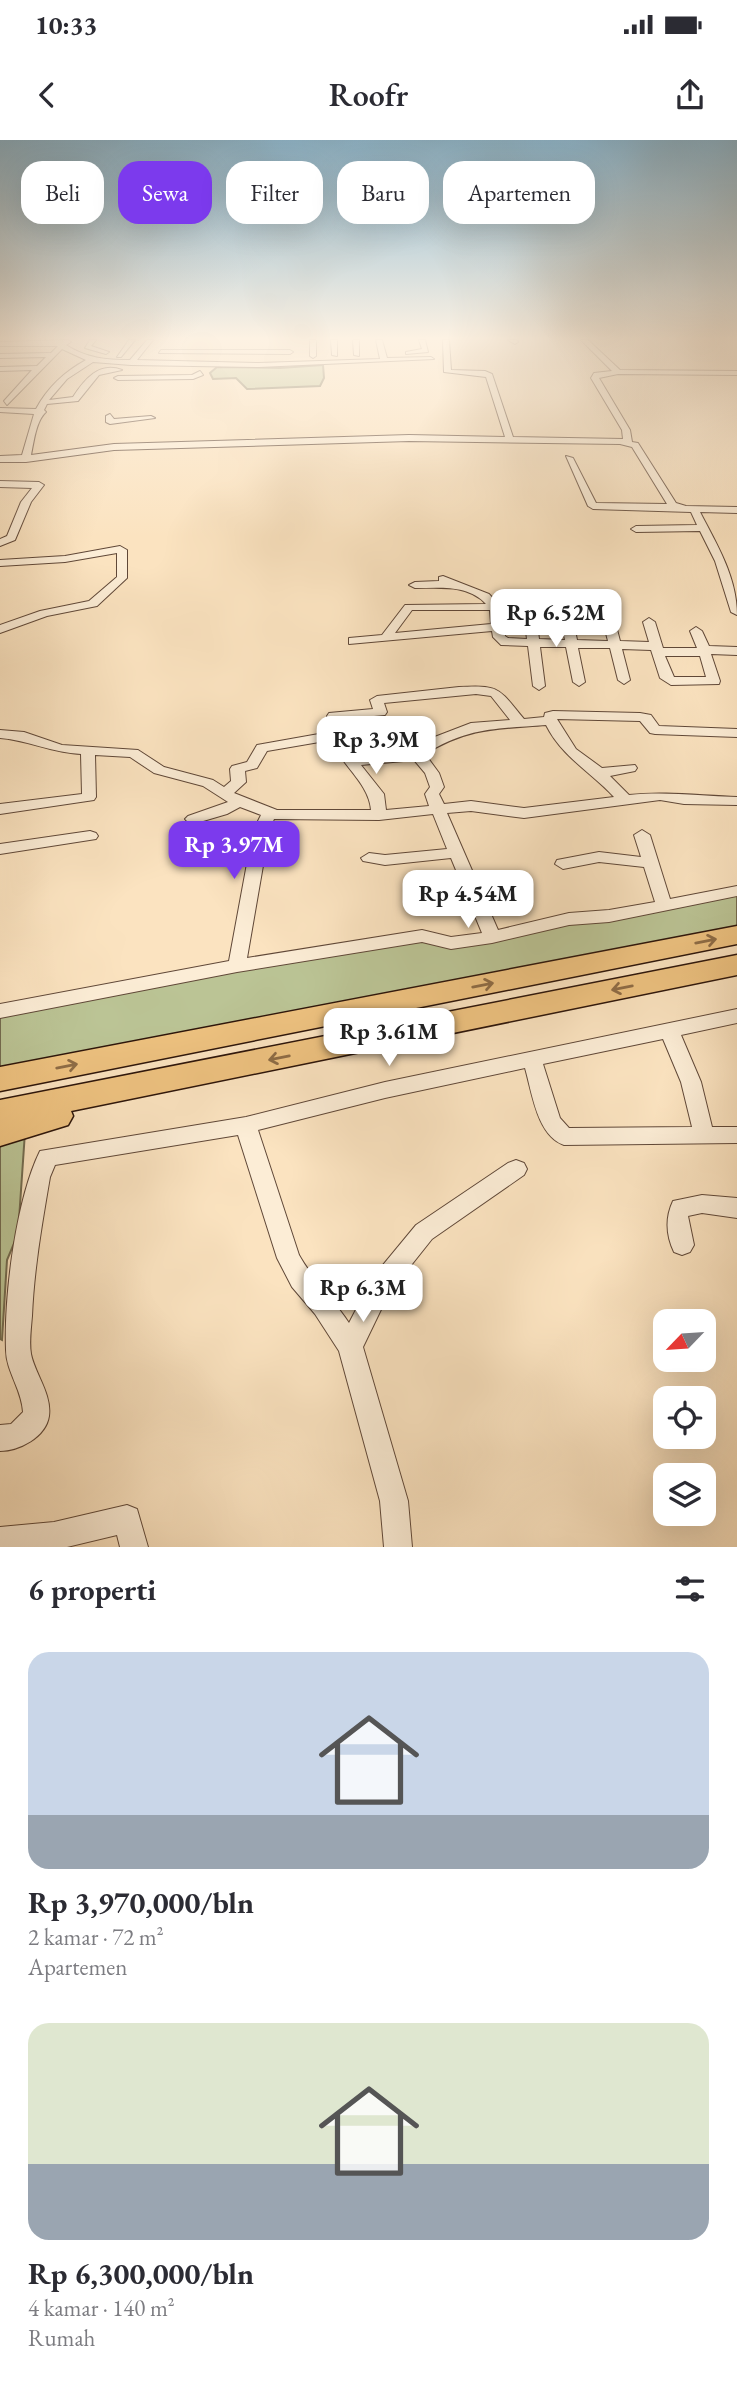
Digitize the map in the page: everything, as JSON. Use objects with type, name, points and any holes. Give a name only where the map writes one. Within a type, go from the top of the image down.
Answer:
[{"type":"highway","points":[[0,1079],[737,935]]},
{"type":"highway","points":[[0,1113],[737,965]]},
{"type":"highway","points":[[0,1133],[205,1073]]},
{"type":"street","points":[[29,458],[39,412],[44,406]]},
{"type":"street","points":[[39,412],[45,406]]},
{"type":"street","points":[[499,406],[509,436]]},
{"type":"street","points":[[612,406],[626,430],[628,441]]},
{"type":"street","points":[[0,410],[39,412]]},
{"type":"street","points":[[110,415],[110,422],[149,423],[139,446]]},
{"type":"street","points":[[0,459],[29,458],[108,447],[417,438],[628,441],[635,445],[670,502],[677,508]]},
{"type":"street","points":[[569,458],[593,506],[737,510]]},
{"type":"street","points":[[0,484],[38,485],[26,502],[11,538],[0,543]]},
{"type":"street","points":[[694,509],[720,561],[737,612]]},
{"type":"street","points":[[636,529],[703,528]]},
{"type":"street","points":[[0,563],[65,559],[120,549],[124,572],[116,585],[93,604],[44,613],[0,629]]},
{"type":"street","points":[[418,606],[414,579],[456,584]]},
{"type":"street","points":[[443,579],[485,596],[495,607],[500,639],[512,643],[657,646],[701,644],[737,651]]},
{"type":"street","points":[[386,637],[407,608],[495,607]]},
{"type":"street","points":[[529,608],[539,686]]},
{"type":"street","points":[[565,610],[579,682]]},
{"type":"street","points":[[607,614],[624,680]]},
{"type":"street","points":[[649,622],[667,679],[674,682],[714,681],[701,644]]},
{"type":"street","points":[[354,641],[497,625]]},
{"type":"street","points":[[512,643],[522,657]]},
{"type":"street","points":[[379,815],[377,794],[364,780],[336,735],[334,716],[380,712],[377,700],[463,690],[494,691],[518,723]]},
{"type":"street","points":[[625,800],[600,773],[577,761],[559,736],[550,716],[640,717],[649,722],[655,730],[737,733]]},
{"type":"street","points":[[353,761],[416,754],[437,741],[476,726],[551,721]]},
{"type":"street","points":[[0,734],[24,736],[47,746],[133,753],[159,770],[208,783],[239,802],[269,814],[298,817],[379,815],[473,806],[524,813],[660,796],[684,800],[737,801]]},
{"type":"street","points":[[225,793],[239,782],[237,769],[252,765],[262,748],[287,745],[304,738],[336,735]]},
{"type":"street","points":[[0,809],[89,797],[88,751]]},
{"type":"street","points":[[416,754],[428,765],[436,781],[437,787],[432,794],[492,937]]},
{"type":"street","points":[[600,773],[630,768]]},
{"type":"street","points":[[193,819],[222,811],[239,802]]},
{"type":"street","points":[[237,965],[261,831],[269,814]]},
{"type":"street","points":[[642,835],[664,905]]},
{"type":"street","points":[[0,849],[90,836]]},
{"type":"street","points":[[369,858],[385,860],[457,853]]},
{"type":"street","points":[[563,864],[599,856],[650,863]]},
{"type":"street","points":[[0,1011],[237,965],[422,936],[432,936],[451,943],[492,937],[569,919],[609,916],[737,891]]},
{"type":"street","points":[[0,1438],[13,1439],[23,1433],[36,1416],[35,1400],[18,1353],[19,1326],[22,1271],[39,1177],[48,1157],[246,1125],[385,1090],[737,1016]]},
{"type":"street","points":[[669,1030],[691,1082],[704,1135]]},
{"type":"street","points":[[531,1059],[551,1121],[564,1137],[737,1135]]},
{"type":"street","points":[[246,1125],[289,1258],[300,1279],[324,1306],[350,1346],[394,1501],[398,1547]]},
{"type":"street","points":[[350,1346],[382,1285],[424,1232],[516,1169]]},
{"type":"street","points":[[682,1245],[677,1216],[681,1208],[702,1204],[737,1208]]},
{"type":"street","points":[[0,1541],[54,1536],[127,1520],[134,1547]]},
{"type":"green space","points":[[737,887],[737,935],[0,1079],[0,1011],[422,936],[451,943]]},
{"type":"green space","points":[[25,1132],[18,1234],[7,1260],[2,1340],[0,1138]]}]
